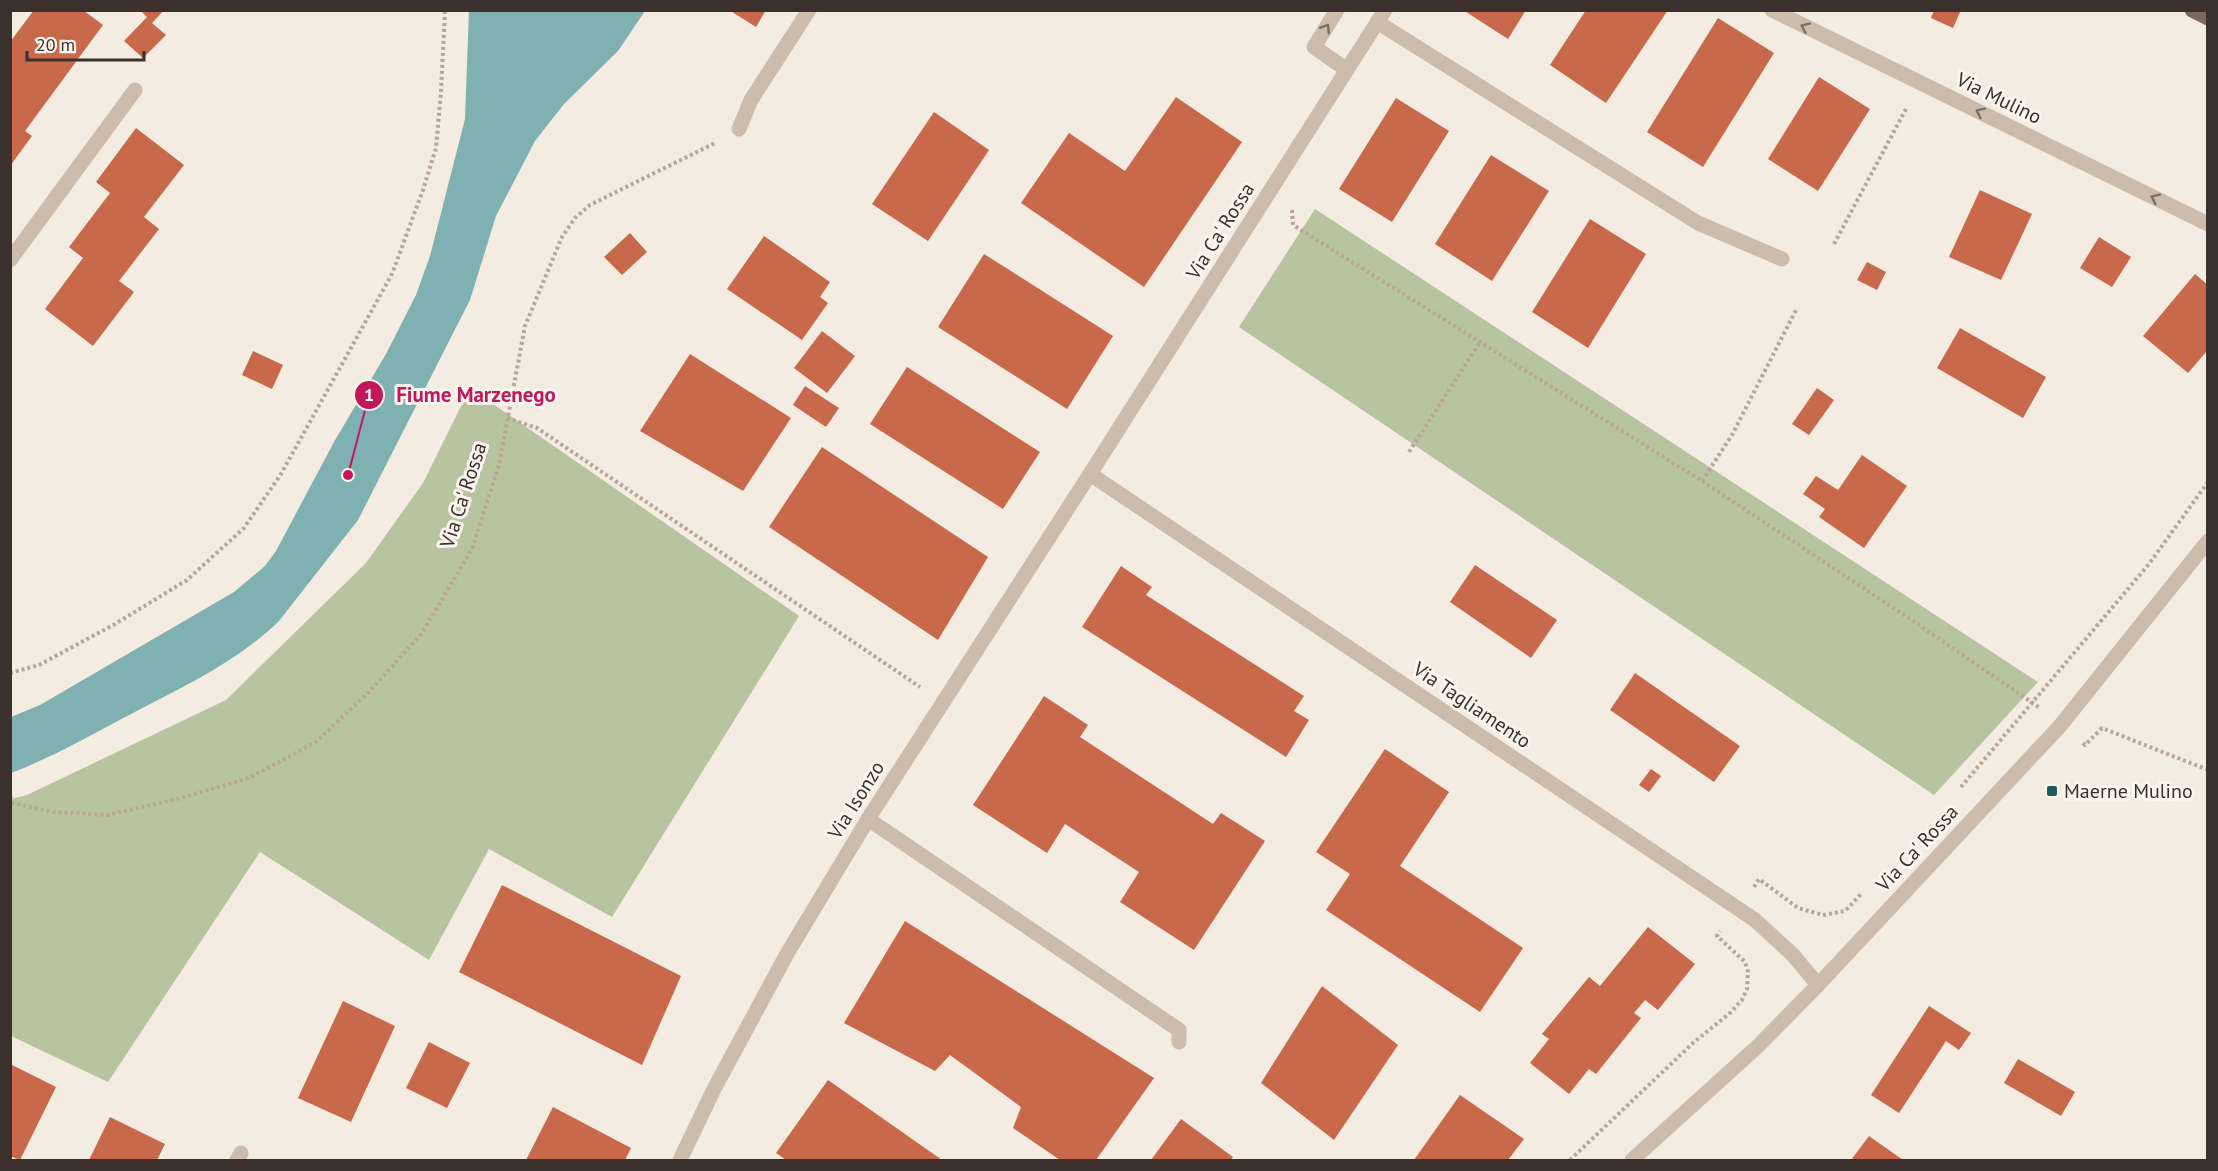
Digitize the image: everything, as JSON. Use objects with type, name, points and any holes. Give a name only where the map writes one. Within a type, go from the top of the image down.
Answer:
[{"type":"main road","points":[[2192,10],[2208,18]]},
{"type":"street","points":[[739,129],[751,100],[809,10]]},
{"type":"street","points":[[1337,10],[1314,47],[1347,70]]},
{"type":"street","name":"Via Mulino","points":[[1772,10],[2208,224]]},
{"type":"street","points":[[1381,16],[1698,223],[1782,259]]},
{"type":"street","name":"Via Ca' Rossa","points":[[1090,474],[1381,16]]},
{"type":"street","points":[[10,260],[135,90]]},
{"type":"street","name":"Via Isonzo","points":[[680,1161],[714,1089],[788,952],[868,819],[1090,474]]},
{"type":"street","name":"Via Tagliamento","points":[[1090,474],[1755,920],[1793,955],[1818,986]]},
{"type":"street","name":"Via Ca' Rossa","points":[[1632,1161],[1757,1047],[1818,986],[2060,726],[2208,541]]},
{"type":"street","points":[[868,819],[1179,1030],[1179,1042]]},
{"type":"path","points":[[10,673],[39,665],[115,624],[186,580],[243,528],[281,474],[392,274],[423,190],[436,148],[445,10]]},
{"type":"path","points":[[1834,244],[1920,83]]},
{"type":"path","name":"Via Ca' Rossa","points":[[10,796],[13,803],[52,812],[108,815],[181,798],[249,778],[316,742],[370,691],[422,633],[472,549],[499,465],[525,326],[562,237],[575,218],[590,205],[701,151],[739,129]]},
{"type":"path","points":[[1273,186],[1291,198],[1293,225],[1702,481],[2032,702]]},
{"type":"path","points":[[1702,481],[1732,435],[1797,308]]},
{"type":"path","points":[[1409,452],[1480,342]]},
{"type":"path","points":[[507,418],[537,428],[925,690]]},
{"type":"path","points":[[1960,788],[2149,564],[2207,483]]},
{"type":"path","points":[[2085,745],[2102,728],[2208,770]]},
{"type":"path","points":[[1759,879],[1798,908],[1822,915],[1845,911],[1868,886]]},
{"type":"path","points":[[1570,1161],[1693,1043],[1730,1013],[1742,1000],[1747,989],[1748,972],[1745,962],[1717,936]]},
{"type":"green space","points":[[1315,209],[2038,682],[1934,795],[1239,327]]},
{"type":"green space","points":[[470,388],[799,616],[612,917],[489,849],[429,960],[260,852],[108,1082],[11,1036],[11,799],[27,795],[226,700],[366,563],[423,483]]},
{"type":"water","points":[[469,11],[645,11],[618,51],[564,104],[535,141],[496,216],[470,300],[358,520],[279,621],[263,636],[209,673],[72,745],[11,773],[11,717],[40,705],[234,592],[265,566],[276,551],[334,442],[386,354],[416,295],[430,256],[465,119]]},
{"type":"building","points":[[34,10],[83,10],[103,25],[25,131],[32,136],[10,166],[10,42]]},
{"type":"building","points":[[140,10],[164,10],[152,23],[166,35],[143,58],[124,41],[147,17]]},
{"type":"building","points":[[729,10],[766,10],[756,27]]},
{"type":"building","points":[[1463,10],[1526,10],[1508,39]]},
{"type":"building","points":[[1586,10],[1668,10],[1606,103],[1550,65]]},
{"type":"building","points":[[1934,10],[1961,10],[1953,28],[1931,18]]},
{"type":"building","points":[[1718,18],[1774,53],[1703,167],[1647,132]]},
{"type":"building","points":[[1819,77],[1870,109],[1818,191],[1768,159]]},
{"type":"building","points":[[1176,97],[1242,142],[1144,287],[1021,203],[1069,133],[1125,171]]},
{"type":"building","points":[[1396,98],[1449,131],[1392,222],[1339,189]]},
{"type":"building","points":[[934,112],[989,150],[928,241],[872,204]]},
{"type":"building","points":[[136,128],[184,165],[144,217],[159,229],[119,281],[134,292],[93,346],[45,309],[83,258],[69,247],[110,193],[96,182]]},
{"type":"building","points":[[1491,155],[1549,191],[1492,281],[1435,244]]},
{"type":"building","points":[[1980,190],[2032,214],[2001,280],[1949,257]]},
{"type":"building","points":[[1590,219],[1646,254],[1588,348],[1532,312]]},
{"type":"building","points":[[630,233],[647,252],[622,275],[604,257]]},
{"type":"building","points":[[764,236],[830,282],[820,297],[828,303],[802,340],[727,289]]},
{"type":"building","points":[[2099,237],[2131,257],[2112,287],[2080,268]]},
{"type":"building","points":[[984,254],[1113,336],[1067,409],[938,327]]},
{"type":"building","points":[[1867,262],[1886,272],[1877,290],[1857,280]]},
{"type":"building","points":[[2195,274],[2208,285],[2208,353],[2206,352],[2188,373],[2143,336]]},
{"type":"building","points":[[1960,328],[2046,377],[2023,418],[1937,368]]},
{"type":"building","points":[[822,331],[855,356],[827,393],[794,368]]},
{"type":"building","points":[[253,351],[283,365],[272,389],[242,375]]},
{"type":"building","points":[[690,354],[791,418],[743,491],[640,431]]},
{"type":"building","points":[[907,367],[1040,452],[1003,509],[870,424]]},
{"type":"building","points":[[805,386],[839,408],[826,427],[793,405]]},
{"type":"building","points":[[1817,388],[1834,400],[1809,435],[1792,424]]},
{"type":"building","points":[[822,447],[988,557],[938,640],[769,527]]},
{"type":"building","points":[[1862,455],[1907,486],[1864,548],[1819,517],[1825,509],[1803,494],[1816,476],[1838,490]]},
{"type":"building","points":[[1475,565],[1557,620],[1531,658],[1450,602]]},
{"type":"building","points":[[1121,566],[1152,587],[1146,595],[1304,696],[1294,711],[1309,720],[1286,757],[1082,627]]},
{"type":"building","points":[[1635,673],[1740,746],[1714,782],[1610,710]]},
{"type":"building","points":[[1044,696],[1088,725],[1080,737],[1213,824],[1221,813],[1265,841],[1194,950],[1120,902],[1139,872],[1065,824],[1047,853],[973,805]]},
{"type":"building","points":[[1385,749],[1449,792],[1400,866],[1523,948],[1480,1012],[1326,910],[1350,874],[1316,852]]},
{"type":"building","points":[[1651,769],[1661,776],[1649,792],[1639,785]]},
{"type":"building","points":[[502,885],[681,976],[642,1065],[459,972]]},
{"type":"building","points":[[905,921],[1154,1078],[1096,1160],[1060,1160],[1013,1128],[1021,1107],[950,1055],[935,1071],[844,1023]]},
{"type":"building","points":[[1648,927],[1695,964],[1658,1010],[1645,1000],[1634,1013],[1641,1018],[1596,1074],[1589,1069],[1569,1094],[1530,1063],[1549,1039],[1542,1034],[1589,977],[1600,986]]},
{"type":"building","points":[[1322,986],[1398,1045],[1334,1140],[1261,1083]]},
{"type":"building","points":[[343,1001],[395,1026],[351,1122],[298,1098]]},
{"type":"building","points":[[1929,1006],[1971,1033],[1959,1050],[1946,1041],[1899,1113],[1871,1095]]},
{"type":"building","points":[[429,1042],[470,1063],[447,1108],[406,1088]]},
{"type":"building","points":[[2018,1059],[2075,1092],[2061,1116],[2004,1083]]},
{"type":"building","points":[[10,1064],[56,1087],[20,1160],[10,1156]]},
{"type":"building","points":[[828,1080],[942,1160],[786,1160],[776,1153]]},
{"type":"building","points":[[1460,1095],[1524,1139],[1508,1160],[1414,1160]]},
{"type":"building","points":[[553,1107],[631,1148],[625,1160],[526,1160]]},
{"type":"building","points":[[110,1117],[165,1144],[157,1160],[89,1160]]},
{"type":"building","points":[[1181,1119],[1233,1157],[1231,1160],[1151,1160]]},
{"type":"building","points":[[1869,1136],[1903,1160],[1851,1160]]},
{"type":"place","name":"Fiume Marzenego","points":[[348,475]]},
{"type":"place","name":"Maerne Mulino","points":[[2052,791]]}]
